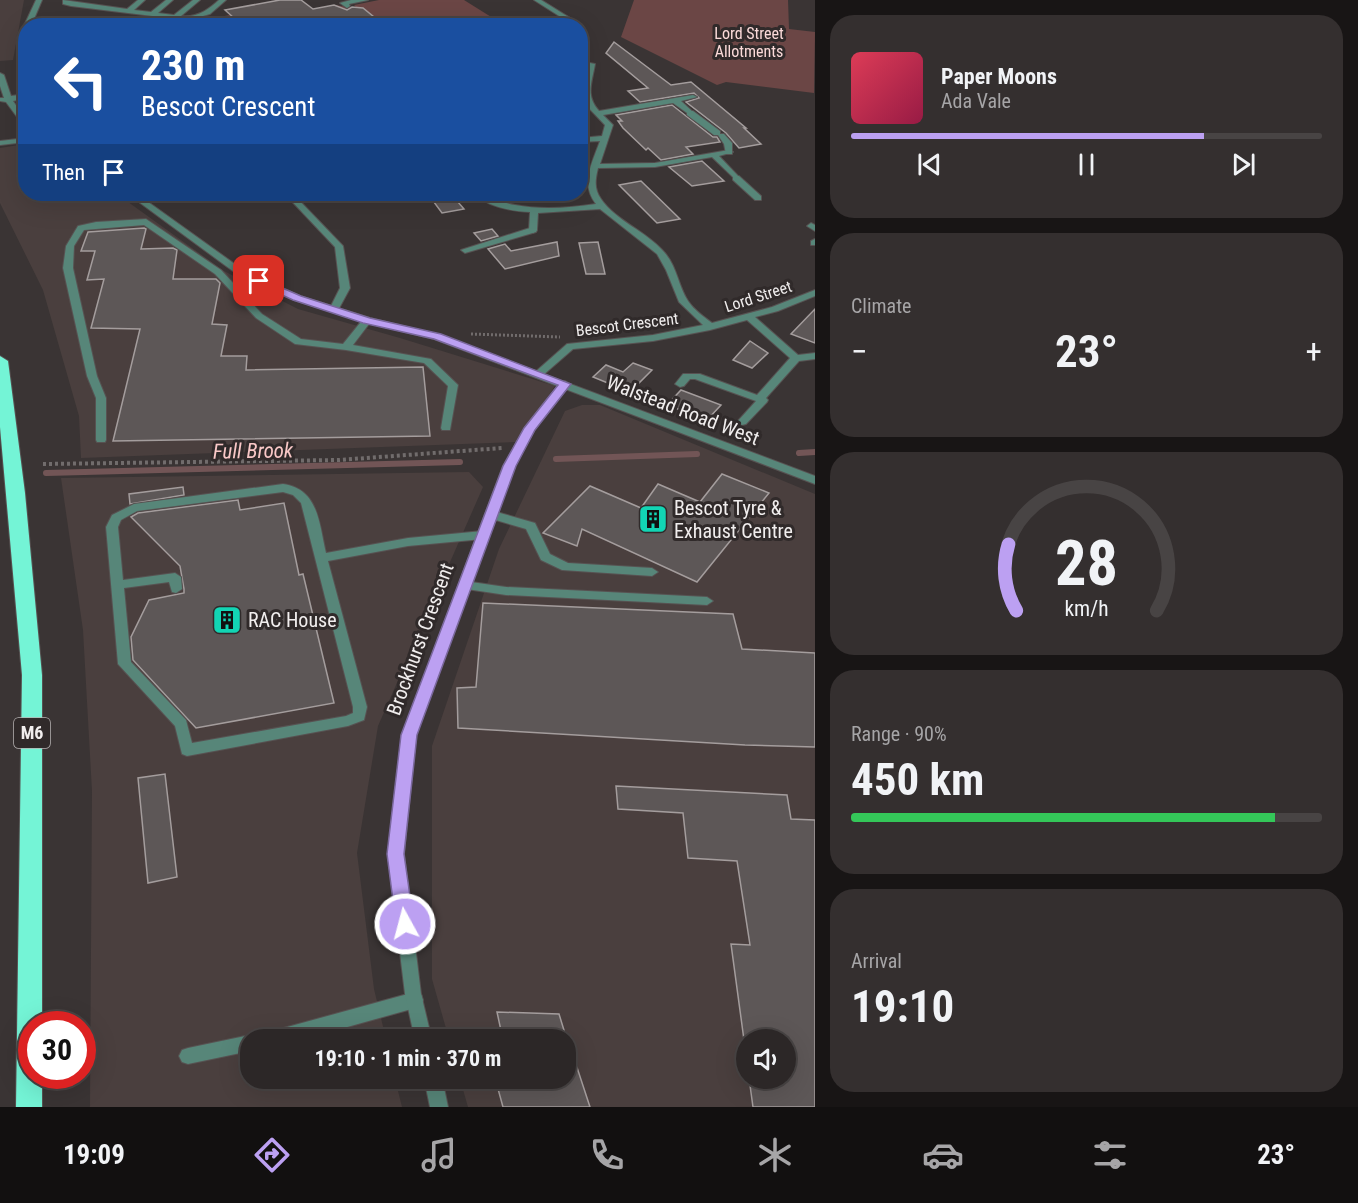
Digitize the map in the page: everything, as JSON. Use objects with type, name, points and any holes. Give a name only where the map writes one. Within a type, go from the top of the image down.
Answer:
[{"type":"highway","name":"M6","points":[[0,361],[16,493],[32,675],[29,1107]]},
{"type":"street","points":[[30,18],[39,0]]},
{"type":"street","points":[[66,0],[65,3],[185,18],[212,11],[223,0]]},
{"type":"street","points":[[80,5],[87,0]]},
{"type":"street","points":[[103,8],[114,0]]},
{"type":"street","points":[[128,11],[142,0]]},
{"type":"street","points":[[152,14],[170,0]]},
{"type":"street","points":[[175,17],[197,0]]},
{"type":"street","points":[[347,6],[343,3],[365,0]]},
{"type":"street","points":[[537,0],[566,18]]},
{"type":"street","points":[[588,70],[592,64]]},
{"type":"street","points":[[0,75],[4,99],[18,117]]},
{"type":"street","points":[[599,113],[693,97]]},
{"type":"street","points":[[596,166],[641,167],[729,152],[728,143],[676,100]]},
{"type":"street","points":[[588,103],[609,125],[591,178],[592,190],[603,206],[659,251],[666,260],[685,303],[710,327]]},
{"type":"street","points":[[588,139],[606,138]]},
{"type":"street","points":[[0,143],[18,141]]},
{"type":"street","points":[[714,155],[758,198]]},
{"type":"street","points":[[142,201],[240,272],[297,298],[367,320],[437,337],[538,374]]},
{"type":"street","points":[[296,201],[339,246],[345,288],[334,310]]},
{"type":"street","points":[[494,201],[505,206],[534,209],[573,210],[603,206]]},
{"type":"street","points":[[465,250],[533,230],[534,209]]},
{"type":"street","points":[[101,440],[101,398],[92,376],[68,268],[70,246],[81,228],[146,222],[218,273],[259,316],[298,342],[346,347],[427,361],[453,385],[446,428]]},
{"type":"street","name":"Lord Street","points":[[710,327],[775,309],[815,292]]},
{"type":"street","points":[[749,317],[796,358]]},
{"type":"street","points":[[346,347],[367,320]]},
{"type":"street","name":"Bescot Crescent","points":[[538,374],[570,346],[653,338],[710,327]]},
{"type":"street","points":[[759,399],[796,358],[815,356]]},
{"type":"street","name":"Walstead Road West","points":[[538,374],[815,480]]},
{"type":"street","points":[[680,384],[687,376],[696,376],[763,400],[742,422]]},
{"type":"street","name":"Brockhurst Crescent","points":[[422,1029],[415,1000],[396,854],[409,735],[483,535],[493,515],[509,466],[530,428],[566,384]]},
{"type":"street","points":[[284,488],[292,489],[300,493],[306,502],[321,558],[360,707],[359,716],[348,722],[187,750],[181,724],[126,664],[112,527],[116,518],[134,508],[284,488]]},
{"type":"street","points":[[493,515],[531,526],[545,557],[566,567],[652,572]]},
{"type":"street","points":[[321,558],[408,542],[483,535]]},
{"type":"street","points":[[118,585],[175,577],[176,589]]},
{"type":"street","points":[[464,585],[506,591],[707,601]]},
{"type":"street","points":[[309,1029],[415,1000]]},
{"type":"street","points":[[188,1056],[240,1045]]},
{"type":"street","points":[[435,1089],[439,1107]]},
{"type":"path","points":[[468,334],[567,337]]},
{"type":"path","points":[[43,464],[339,460],[521,447]]},
{"type":"shaded area","points":[[0,0],[24,0],[21,18],[18,18],[13,60],[0,61]]},
{"type":"shaded area","points":[[18,145],[18,201],[127,201],[224,271],[298,309],[555,386],[518,442],[81,458],[79,416],[43,290],[0,203],[0,148]]},
{"type":"shaded area","points":[[582,405],[600,405],[815,494],[815,1107],[468,1107],[463,1089],[576,1089],[576,1029],[446,1029],[432,979],[432,746],[499,549],[565,411]]},
{"type":"shaded area","points":[[469,472],[483,487],[378,726],[357,853],[374,989],[384,1029],[240,1029],[240,1089],[398,1089],[402,1107],[90,1107],[90,1089],[96,1089],[96,1011],[91,1011],[92,791],[83,630],[61,478]]},
{"type":"green space","points":[[280,0],[301,0],[313,9],[334,5],[357,8],[354,5],[379,0],[464,0],[493,18],[214,18],[230,15],[225,10]]},
{"type":"green space","name":"Lord Street Allotments","points":[[634,0],[788,0],[789,29],[815,32],[814,93],[726,82],[717,85],[621,37]]},
{"type":"building","points":[[280,0],[301,0],[313,9],[334,5],[347,10],[352,7],[363,8],[375,18],[234,18],[225,10]]},
{"type":"building","points":[[614,42],[671,85],[691,82],[746,128],[744,128],[761,144],[739,148],[726,133],[686,102],[699,98],[694,93],[640,102],[628,91],[648,88],[606,53]]},
{"type":"building","points":[[672,105],[713,137],[717,137],[720,142],[686,147],[693,154],[661,160],[648,148],[646,150],[623,128],[618,121],[622,121],[616,115]]},
{"type":"building","points":[[702,161],[724,181],[692,186],[669,167]]},
{"type":"building","points":[[641,181],[680,219],[657,223],[619,185]]},
{"type":"building","points":[[433,201],[457,201],[464,209],[442,213]]},
{"type":"building","points":[[146,229],[141,249],[173,248],[177,250],[173,279],[216,279],[220,283],[212,324],[227,325],[221,356],[247,356],[246,370],[423,367],[430,436],[113,441],[140,329],[91,328],[104,279],[87,280],[95,251],[81,251],[88,232]]},
{"type":"building","points":[[492,229],[498,236],[481,241],[474,233]]},
{"type":"building","points":[[557,242],[559,256],[505,269],[488,249],[505,244],[511,251]]},
{"type":"building","points":[[598,242],[605,274],[586,274],[579,243]]},
{"type":"building","points":[[815,309],[815,343],[791,334]]},
{"type":"building","points":[[750,341],[768,353],[752,368],[733,360]]},
{"type":"building","points":[[633,363],[652,370],[630,392],[593,377],[606,365],[623,372]]},
{"type":"building","points":[[681,390],[721,405],[707,420],[667,405]]},
{"type":"building","name":"Bescot Tyre & Exhaust Centre","points":[[722,474],[769,493],[697,582],[582,529],[577,546],[543,533],[590,486],[641,508],[658,484],[700,502]]},
{"type":"building","points":[[183,487],[184,495],[130,504],[129,494]]},
{"type":"building","name":"RAC House","points":[[238,500],[240,510],[284,503],[299,575],[303,574],[334,703],[196,728],[133,660],[131,637],[149,600],[184,593],[184,589],[180,566],[131,517],[138,513]]},
{"type":"building","points":[[483,603],[733,614],[742,649],[815,653],[815,747],[458,728],[457,688],[476,687]]},
{"type":"building","points":[[165,774],[177,877],[148,883],[138,778]]},
{"type":"building","points":[[616,786],[787,795],[791,819],[815,820],[815,1107],[753,1107],[751,1089],[796,1089],[796,1029],[743,1029],[731,944],[750,945],[737,861],[688,858],[683,813],[618,809]]},
{"type":"building","points":[[497,1012],[559,1014],[564,1029],[501,1029]]},
{"type":"building","points":[[576,1064],[590,1107],[503,1107],[498,1089],[576,1089]]},
{"type":"waterway","name":"Full Brook","points":[[799,453],[815,452]]},
{"type":"waterway","name":"Full Brook","points":[[556,459],[697,454]]},
{"type":"waterway","name":"Full Brook","points":[[46,473],[460,462]]},
{"type":"place","name":"Bescot Tyre & Exhaust Centre","points":[[653,519]]},
{"type":"place","name":"RAC House","points":[[227,620]]},
{"type":"route","points":[[259,281],[297,298],[367,320],[437,337],[566,384],[530,428],[509,466],[493,515],[483,535],[409,735],[396,854],[405,924]]}]
